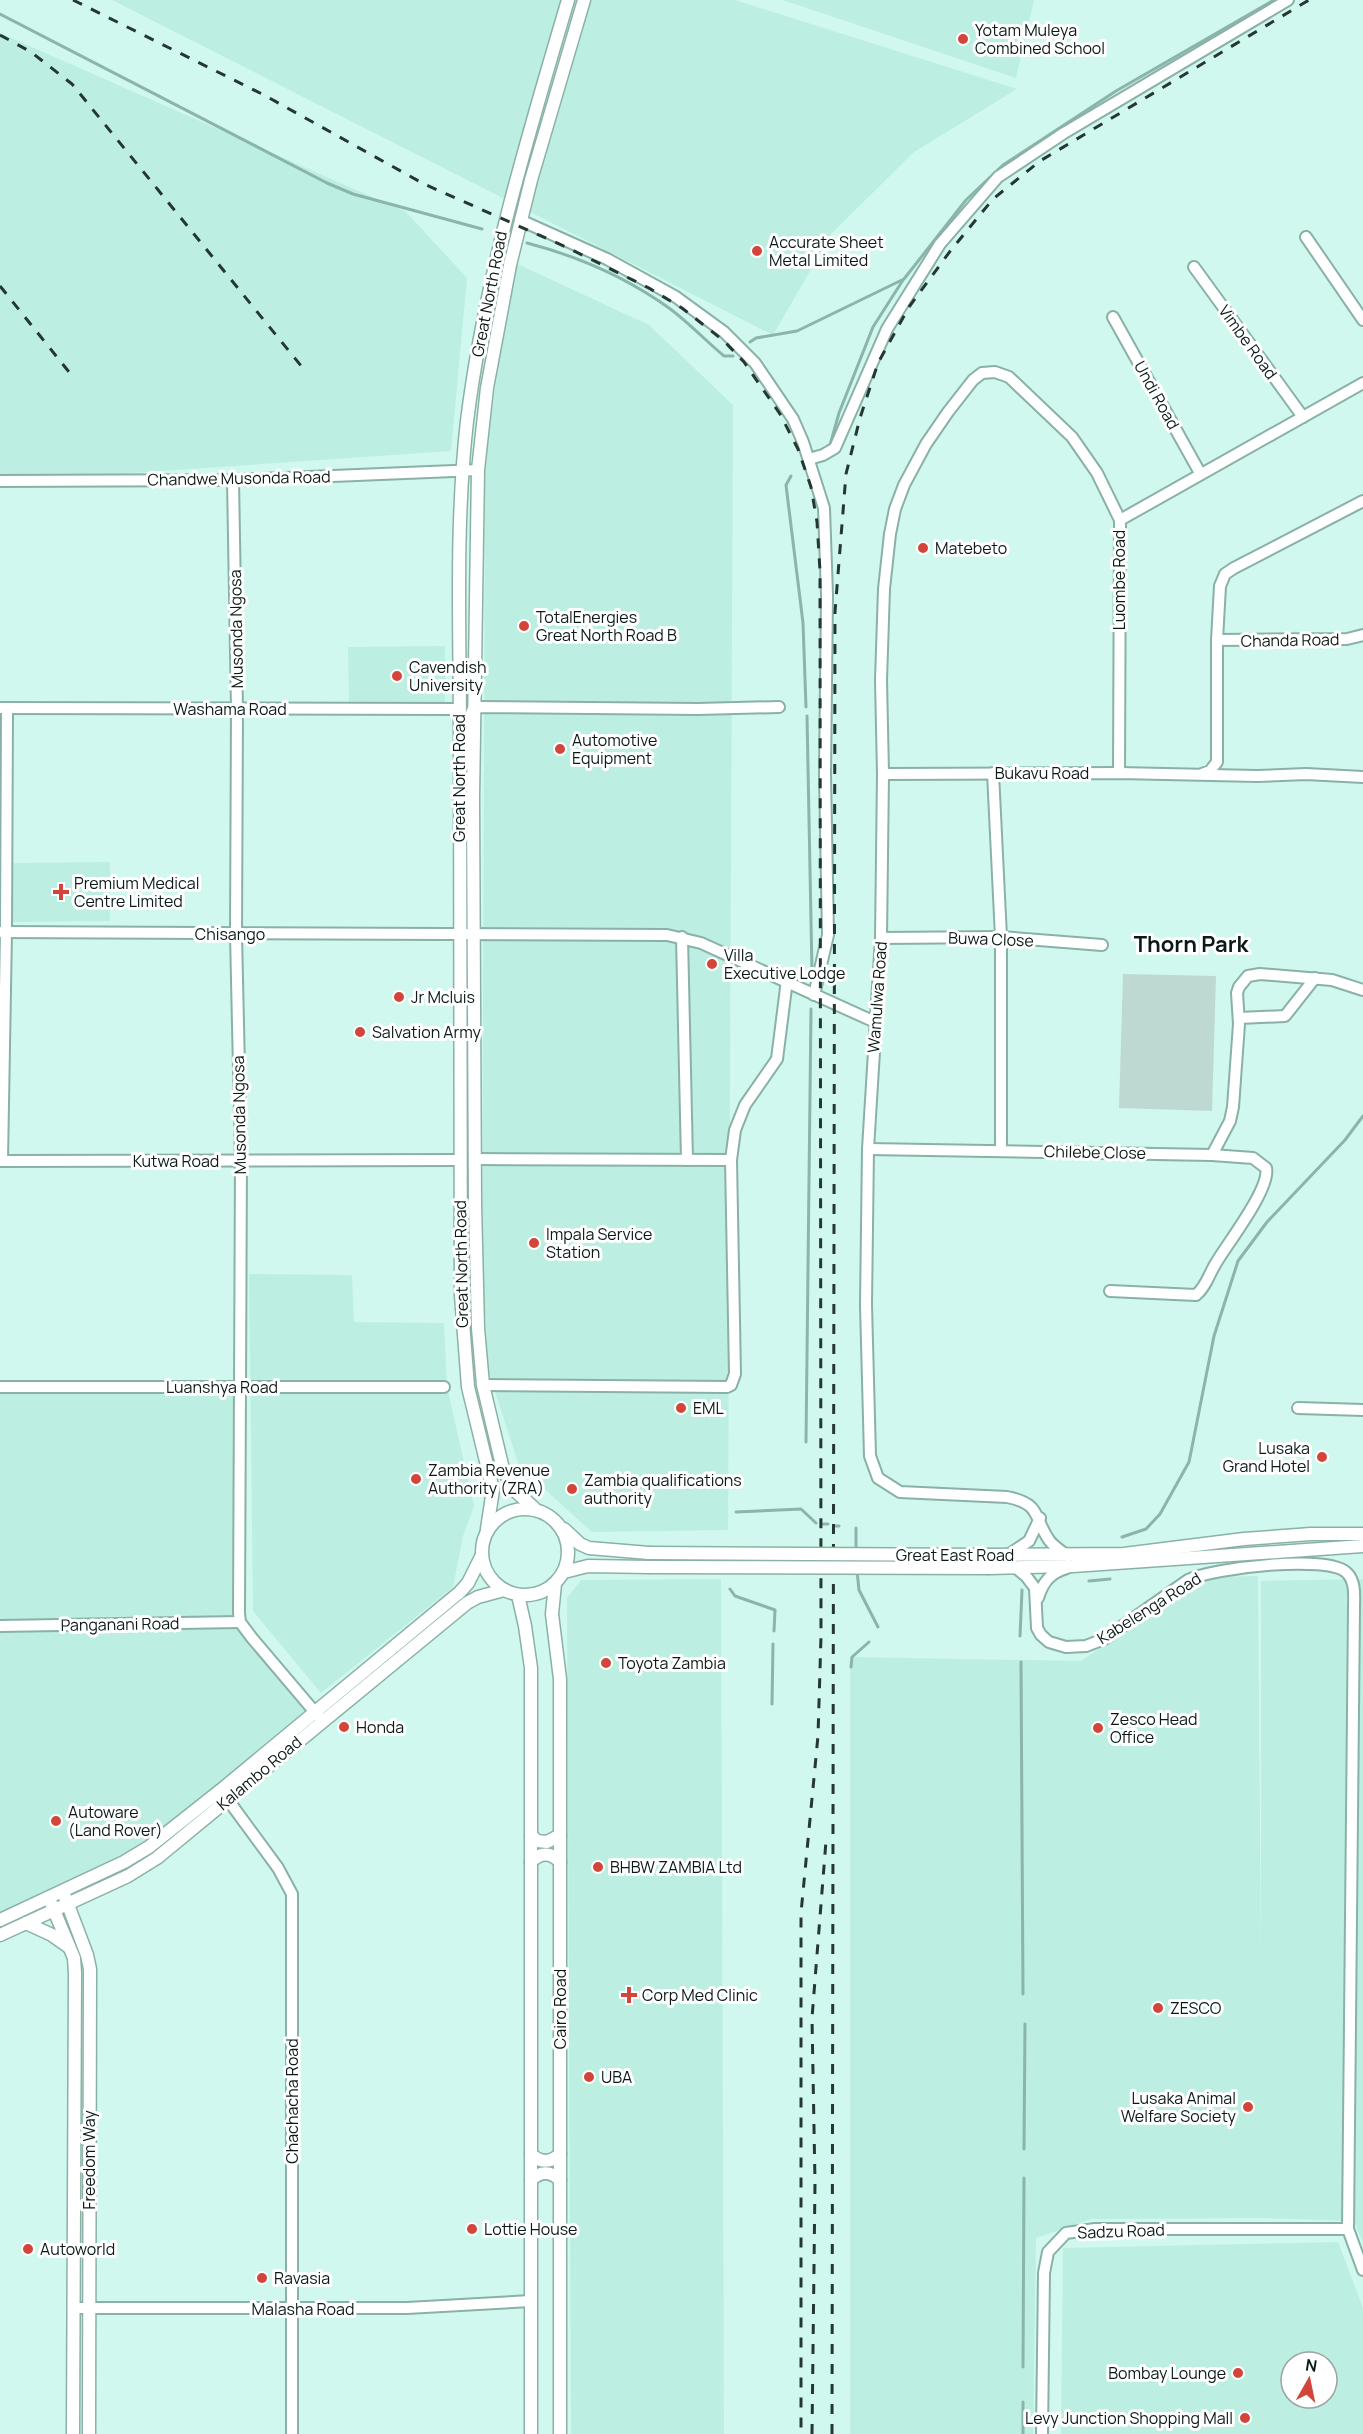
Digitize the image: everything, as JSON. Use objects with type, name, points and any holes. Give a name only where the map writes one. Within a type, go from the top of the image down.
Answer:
[{"type":"main road","name":"Great North Road","points":[[487,1529],[493,1490],[468,1387],[462,1334],[460,709],[462,470],[476,360],[499,241],[518,167],[568,0]]},
{"type":"main road","name":"Great North Road","points":[[534,1508],[512,1488],[502,1466],[483,1385],[478,1328],[475,1159],[474,707],[478,470],[490,365],[520,220],[584,0]]},
{"type":"main road","points":[[520,1508],[534,1508],[557,1522],[564,1533],[568,1546],[568,1559],[564,1572],[555,1584],[538,1594],[518,1595],[504,1590],[493,1581],[485,1569],[482,1555],[487,1529],[507,1512],[520,1508]]},
{"type":"main road","name":"Great East Road","points":[[557,1522],[584,1547],[649,1553],[989,1561],[1016,1568],[1244,1539],[1311,1534],[1363,1534]]},
{"type":"main road","name":"Great East Road","points":[[564,1572],[588,1566],[989,1561],[1008,1555],[1071,1561],[1363,1546]]},
{"type":"main road","name":"Kalambo Road","points":[[0,1935],[128,1876],[157,1858],[224,1795],[319,1716],[460,1592],[468,1583],[482,1555]]},
{"type":"main road","name":"Cairo Road","points":[[555,1584],[552,1614],[560,1679],[560,2434]]},
{"type":"main road","name":"Kalambo Road","points":[[319,1716],[467,1603],[478,1597],[504,1590]]},
{"type":"main road","name":"Cairo Road","points":[[518,1595],[531,1668],[531,2434]]},
{"type":"main road","name":"Kalambo Road","points":[[0,1920],[124,1862],[224,1795]]},
{"type":"main road","points":[[531,1835],[537,1841],[547,1842],[560,1835]]},
{"type":"main road","points":[[531,1862],[537,1856],[547,1854],[560,1862]]},
{"type":"main road","name":"Freedom Way","points":[[62,1891],[87,1955],[90,1969],[89,2434]]},
{"type":"main road","name":"Freedom Way","points":[[48,1898],[74,1958],[75,1973],[73,2434]]},
{"type":"main road","points":[[27,1923],[52,1935],[69,1947]]},
{"type":"main road","points":[[531,2154],[546,2161],[560,2154]]},
{"type":"main road","points":[[531,2180],[546,2173],[560,2180]]},
{"type":"street","points":[[809,459],[835,448],[886,329],[940,244],[979,195],[998,177],[1074,127],[1288,0]]},
{"type":"street","points":[[520,220],[607,259],[676,297],[724,332],[755,363],[793,419],[809,459],[824,508],[827,595],[825,775],[828,935],[814,995]]},
{"type":"street","points":[[1306,237],[1363,320]]},
{"type":"street","name":"Vimbe Road","points":[[1194,267],[1303,417]]},
{"type":"street","name":"Undi Road","points":[[1113,317],[1200,473]]},
{"type":"street","name":"Luombe Road","points":[[988,372],[1009,377],[1072,437],[1097,473],[1119,520],[1119,773]]},
{"type":"street","name":"Wamulwa Road","points":[[988,372],[978,375],[973,380],[926,444],[904,485],[895,509],[884,589],[881,680],[883,774],[881,938],[868,1149],[866,1305],[870,1456],[878,1478],[900,1492],[1007,1497],[1027,1503],[1040,1518],[1049,1540],[1071,1561]]},
{"type":"street","points":[[1119,520],[1363,383]]},
{"type":"street","name":"Chandwe Musonda Road","points":[[0,481],[233,480],[478,470]]},
{"type":"street","name":"Musonda Ngosa","points":[[233,480],[237,709],[236,934],[241,1160],[240,1622]]},
{"type":"street","points":[[1202,775],[1214,767],[1218,755],[1217,640],[1220,586],[1225,574],[1363,501]]},
{"type":"street","name":"Chanda Road","points":[[1217,640],[1347,639],[1363,636]]},
{"type":"street","points":[[460,770],[466,751],[469,717],[474,707],[698,709],[779,706]]},
{"type":"street","points":[[1,1161],[3,708]]},
{"type":"street","name":"Washama Road","points":[[3,708],[460,709]]},
{"type":"street","points":[[993,773],[1000,938],[1001,1150]]},
{"type":"street","name":"Bukavu Road","points":[[883,774],[1306,774],[1363,777]]},
{"type":"street","name":"Chisango","points":[[3,932],[682,937],[701,943],[875,1022]]},
{"type":"street","points":[[682,937],[687,1160]]},
{"type":"street","name":"Buwa Close","points":[[881,938],[1000,938],[1102,945]]},
{"type":"street","points":[[1212,1155],[1232,1114],[1239,1018],[1237,993],[1248,976],[1260,974],[1315,978],[1338,981],[1363,990]]},
{"type":"street","points":[[1239,1018],[1281,1018],[1285,1016],[1315,978]]},
{"type":"street","points":[[483,1385],[726,1388],[731,1385],[735,1374],[732,1160],[735,1130],[744,1105],[777,1059],[787,981]]},
{"type":"street","name":"Chilebe Close","points":[[868,1149],[1212,1155],[1253,1158],[1266,1168],[1265,1182],[1238,1232],[1215,1265],[1202,1290],[1196,1295],[1110,1291]]},
{"type":"street","points":[[475,1159],[732,1160]]},
{"type":"street","name":"Kutwa Road","points":[[1,1161],[460,1160]]},
{"type":"street","name":"Luanshya Road","points":[[0,1387],[444,1388]]},
{"type":"street","points":[[1298,1408],[1363,1410]]},
{"type":"street","points":[[1008,1555],[1029,1541],[1040,1518]]},
{"type":"street","points":[[1037,1601],[1043,1584],[1071,1561]]},
{"type":"street","name":"Kabelenga Road","points":[[1016,1568],[1032,1583],[1037,1601],[1037,1628],[1041,1635],[1049,1642],[1066,1647],[1086,1646],[1104,1639],[1188,1580],[1202,1574],[1249,1567],[1314,1565],[1341,1568],[1350,1575],[1354,1585],[1358,1781],[1348,2229],[1363,2270]]},
{"type":"street","points":[[240,1622],[319,1716]]},
{"type":"street","name":"Panganani Road","points":[[0,1626],[240,1622]]},
{"type":"street","name":"Chachacha Road","points":[[224,1795],[286,1880],[292,1894],[292,2434]]},
{"type":"street","name":"Sadzu Road","points":[[1042,2434],[1044,2274],[1048,2252],[1066,2233],[1095,2229],[1348,2229]]},
{"type":"street","name":"Malasha Road","points":[[74,2308],[407,2308],[531,2301]]},
{"type":"shaded area","points":[[112,0],[735,0],[1017,89],[914,152],[832,233],[773,335]]},
{"type":"shaded area","name":"Yotam Muleya Combined School","points":[[783,0],[1034,0],[1016,78]]},
{"type":"shaded area","points":[[0,33],[406,212],[467,278],[451,451],[0,482]]},
{"type":"shaded area","points":[[513,262],[649,325],[733,405],[728,1530],[592,1532],[519,1466],[489,1373],[482,1264],[485,461]]},
{"type":"shaded area","name":"Cavendish University","points":[[445,646],[445,704],[349,702],[348,647]]},
{"type":"shaded area","name":"Premium Medical Centre Limited","points":[[110,862],[110,921],[12,922],[12,863]]},
{"type":"shaded area","points":[[1123,974],[1216,976],[1212,1111],[1119,1108]]},
{"type":"shaded area","points":[[249,1274],[352,1275],[354,1322],[444,1323],[447,1387],[474,1506],[463,1536],[453,1587],[321,1693],[253,1611]]},
{"type":"shaded area","points":[[0,1386],[235,1386],[237,1622],[323,1716],[155,1853],[0,1918]]},
{"type":"shaded area","points":[[1258,1576],[1261,1972],[1261,1581],[1363,1579],[1363,2243],[1354,2221],[1261,2218],[1092,2219],[1036,2238],[1033,2434],[850,2434],[850,1657],[1081,1661],[1205,1577]]},
{"type":"shaded area","points":[[721,1579],[724,2434],[571,2434],[567,1598],[581,1580]]},
{"type":"shaded area","points":[[1338,2242],[1363,2308],[1363,2434],[1061,2434],[1063,2248]]},
{"type":"waterway","points":[[750,342],[756,338],[797,331],[904,279],[966,200],[1003,165],[1116,91],[1274,0]]},
{"type":"waterway","points":[[0,14],[327,183],[353,194],[482,229]]},
{"type":"waterway","points":[[527,243],[583,261],[636,287],[676,313],[724,356],[733,356]]},
{"type":"waterway","points":[[830,445],[839,413],[873,327],[903,280]]},
{"type":"waterway","points":[[791,476],[786,485],[803,623],[806,707]]},
{"type":"waterway","points":[[807,716],[812,972]]},
{"type":"waterway","points":[[806,1442],[811,1009]]},
{"type":"waterway","points":[[1122,1537],[1146,1529],[1160,1514],[1189,1462],[1214,1336],[1238,1261],[1267,1222],[1345,1140],[1363,1116]]},
{"type":"waterway","points":[[736,1512],[801,1509],[816,1523]]},
{"type":"waterway","points":[[823,1524],[828,1524]]},
{"type":"waterway","points":[[856,1528],[856,1550]]},
{"type":"waterway","points":[[857,1571],[859,1590],[878,1627]]},
{"type":"waterway","points":[[1089,1581],[1110,1579]]},
{"type":"waterway","points":[[730,1589],[735,1596],[775,1610],[774,1631]]},
{"type":"waterway","points":[[1020,1636],[1022,1590]]},
{"type":"waterway","points":[[851,1667],[852,1657],[869,1642]]},
{"type":"waterway","points":[[772,1704],[773,1644]]},
{"type":"waterway","points":[[1021,1662],[1023,1994]]},
{"type":"waterway","points":[[1024,2149],[1025,2024]]},
{"type":"waterway","points":[[1023,2367],[1024,2178]]},
{"type":"waterway","points":[[1023,2402],[1023,2434]]},
{"type":"railway","points":[[73,0],[264,95],[424,184],[566,247],[649,288],[682,308],[724,341],[744,362],[780,414],[798,449],[811,487],[817,522],[820,571],[821,1636],[818,1736],[801,1913],[801,2434]]},
{"type":"railway","points":[[832,2434],[835,612],[846,474],[860,418],[878,363],[909,307],[951,250],[993,199],[1040,161],[1309,0]]},
{"type":"railway","points":[[0,35],[31,52],[72,84],[302,367]]},
{"type":"railway","points":[[0,286],[69,372]]},
{"type":"railway","points":[[812,2434],[815,2182],[812,2018],[826,1841]]},
{"type":"place","name":"Yotam Muleya Combined School","points":[[963,39]]},
{"type":"place","name":"Accurate Sheet Metal Limited","points":[[757,251]]},
{"type":"place","name":"Matebeto","points":[[923,548]]},
{"type":"place","name":"TotalEnergies Great North Road B","points":[[524,626]]},
{"type":"place","name":"Cavendish University","points":[[397,676]]},
{"type":"place","name":"Automotive Equipment","points":[[560,749]]},
{"type":"place","name":"Premium Medical Centre Limited","points":[[61,892]]},
{"type":"place","name":"Villa Executive Lodge","points":[[712,964]]},
{"type":"place","name":"Jr Mcluis","points":[[399,997]]},
{"type":"place","name":"Salvation Army","points":[[360,1032]]},
{"type":"place","name":"Impala Service Station","points":[[534,1243]]},
{"type":"place","name":"EML","points":[[681,1408]]},
{"type":"place","name":"Lusaka Grand Hotel","points":[[1322,1457]]},
{"type":"place","name":"Zambia Revenue Authority (ZRA)","points":[[416,1479]]},
{"type":"place","name":"Zambia qualifications authority","points":[[572,1489]]},
{"type":"place","name":"Toyota Zambia","points":[[606,1663]]},
{"type":"place","name":"Honda","points":[[344,1727]]},
{"type":"place","name":"Zesco Head Office","points":[[1098,1728]]},
{"type":"place","name":"Autoware (Land Rover)","points":[[56,1821]]},
{"type":"place","name":"BHBW ZAMBIA Ltd","points":[[598,1867]]},
{"type":"place","name":"Corp Med Clinic","points":[[629,1995]]},
{"type":"place","name":"ZESCO","points":[[1158,2008]]},
{"type":"place","name":"UBA","points":[[589,2077]]},
{"type":"place","name":"Lusaka Animal Welfare Society","points":[[1248,2107]]},
{"type":"place","name":"Lottie House","points":[[472,2229]]},
{"type":"place","name":"Autoworld","points":[[28,2249]]},
{"type":"place","name":"Ravasia","points":[[262,2278]]},
{"type":"place","name":"Bombay Lounge","points":[[1238,2373]]},
{"type":"place","name":"Levy Junction Shopping Mall","points":[[1245,2418]]},
{"type":"district","name":"Thorn Park","points":[[1191,944]]}]
